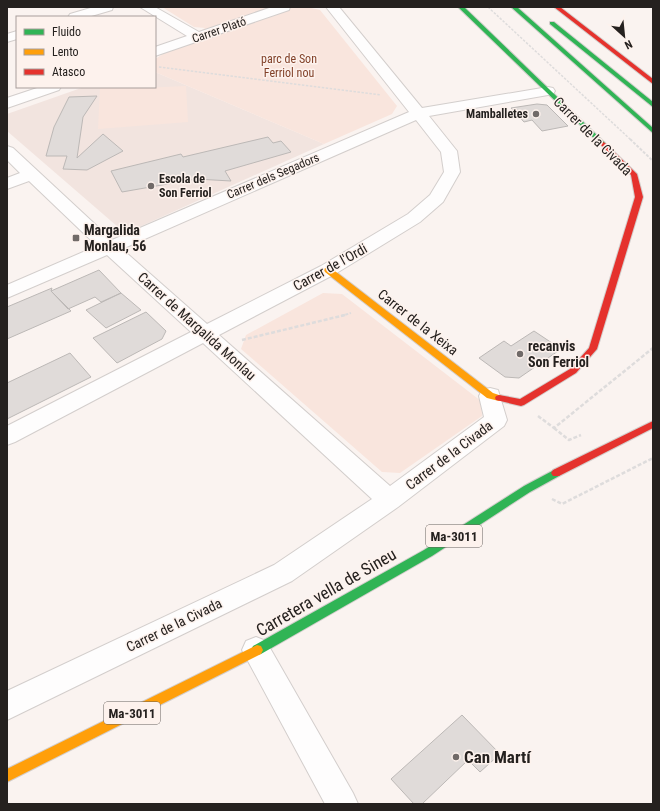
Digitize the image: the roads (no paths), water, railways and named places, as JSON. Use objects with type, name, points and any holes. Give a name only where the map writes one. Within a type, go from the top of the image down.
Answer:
[{"type":"main road","name":"Carrer de la Civada","points":[[460,7],[634,174],[639,198],[593,349],[573,371],[521,403],[490,396]]},
{"type":"main road","points":[[514,7],[653,130]]},
{"type":"main road","points":[[557,7],[653,82]]},
{"type":"main road","points":[[543,16],[653,105]]},
{"type":"main road","name":"Carrer de la Xeixa","points":[[328,270],[490,396]]},
{"type":"main road","name":"Carretera vella de Sineu","points":[[7,776],[256,650],[428,553],[527,489],[585,457],[653,424]]},
{"type":"street","points":[[78,16],[107,7]]},
{"type":"street","points":[[146,7],[198,37]]},
{"type":"street","name":"Carrer Plató","points":[[156,52],[284,7]]},
{"type":"street","name":"Carrer de l'Ordi","points":[[7,436],[211,340],[414,218],[438,198],[452,172],[449,151],[420,113],[332,7]]},
{"type":"street","points":[[7,103],[51,88]]},
{"type":"street","name":"Carrer dels Segadors","points":[[7,292],[420,113],[548,91]]},
{"type":"street","name":"Carrer de Margalida Monlau","points":[[7,151],[109,247],[389,500]]},
{"type":"street","points":[[7,184],[32,174]]},
{"type":"street","name":"Carrer de la Civada","points":[[7,706],[283,573],[389,500],[496,420],[490,396]]},
{"type":"street","points":[[256,650],[342,804]]},
{"type":"place","name":"Mamballetes","points":[[536,114]]},
{"type":"place","name":"Escola de Son Ferriol","points":[[151,186]]},
{"type":"place","name":"Margalida Monlau, 56","points":[[76,238]]},
{"type":"place","name":"recanvis Son Ferriol","points":[[520,354]]},
{"type":"place","name":"Can Martí","points":[[456,757]]},
{"type":"park label","name":"parc de Son Ferriol nou","points":[[289,66]]}]
